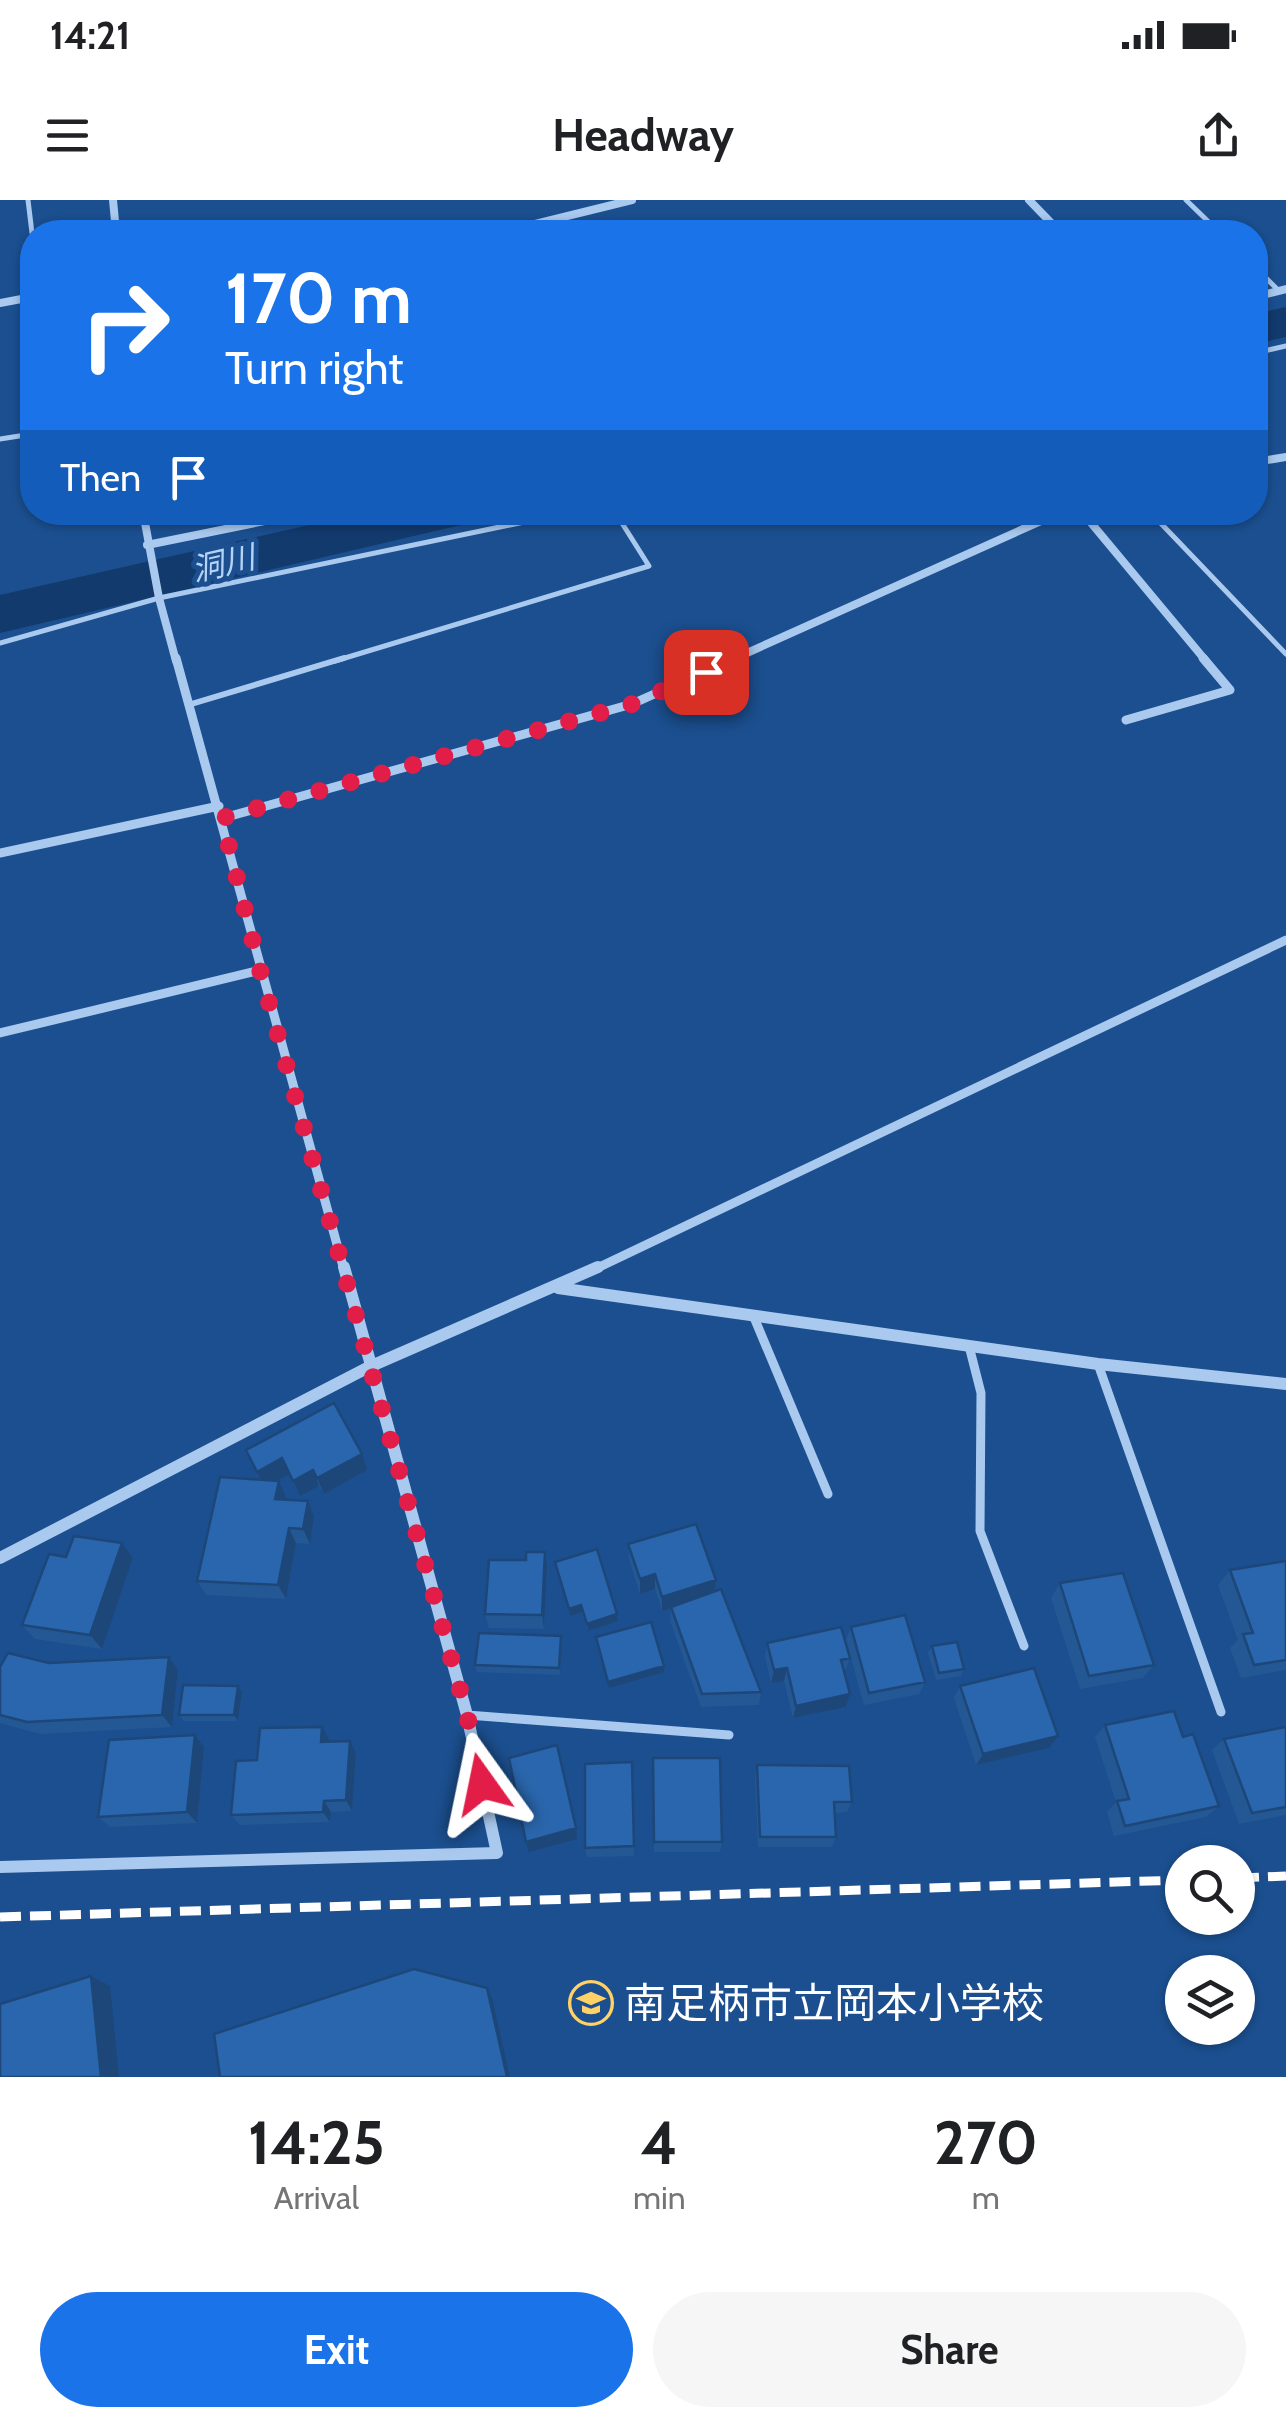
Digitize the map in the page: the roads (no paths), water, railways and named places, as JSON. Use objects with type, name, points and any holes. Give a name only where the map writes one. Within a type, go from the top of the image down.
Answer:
[{"type":"street","points":[[551,220],[632,200]]},
{"type":"street","points":[[1029,200],[1048,220]]},
{"type":"street","points":[[0,1867],[496,1853],[467,1715],[159,598],[145,525]]},
{"type":"street","points":[[148,546],[248,525]]},
{"type":"street","points":[[0,853],[221,812],[632,704],[1032,525]]},
{"type":"street","points":[[1093,525],[1230,690],[1126,720]]},
{"type":"street","points":[[0,1558],[369,1367],[556,1288],[1286,940]]},
{"type":"street","points":[[0,1033],[260,970]]},
{"type":"street","points":[[556,1288],[1098,1364],[1286,1384]]},
{"type":"lane","points":[[1186,200],[1207,220]]},
{"type":"lane","points":[[0,642],[159,598],[510,525]]},
{"type":"lane","points":[[188,705],[648,566],[623,525]]},
{"type":"lane","points":[[1162,525],[1286,654]]},
{"type":"lane","points":[[753,1315],[828,1494]]},
{"type":"lane","points":[[968,1346],[981,1394],[980,1531],[1024,1646]]},
{"type":"lane","points":[[1098,1364],[1222,1712]]},
{"type":"lane","points":[[467,1715],[729,1734]]},
{"type":"waterway","name":"洞川","points":[[1268,326],[1286,322]]},
{"type":"waterway","name":"洞川","points":[[0,614],[388,525]]},
{"type":"railway","points":[[1255,1877],[1286,1876]]},
{"type":"railway","points":[[0,1917],[1165,1881]]},
{"type":"place","name":"南足柄市立岡本小学校","points":[[591,2003]]}]
